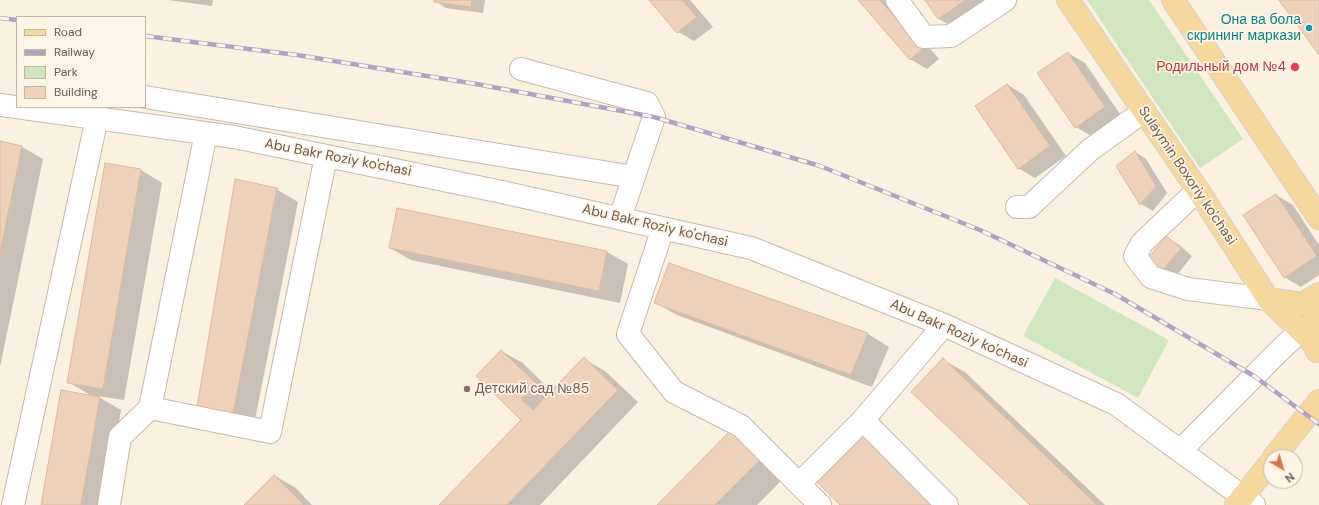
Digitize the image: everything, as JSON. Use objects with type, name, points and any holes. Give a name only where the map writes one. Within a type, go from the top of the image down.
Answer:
[{"type":"main road","name":"Sulaymin Boxoriy ko'chasi","points":[[1068,0],[1198,190],[1268,299],[1311,343]]},
{"type":"main road","points":[[1173,0],[1319,218]]},
{"type":"main road","points":[[1268,299],[1303,304],[1319,294]]},
{"type":"main road","points":[[1311,343],[1312,328],[1319,308]]},
{"type":"main road","points":[[1280,449],[1319,401]]},
{"type":"main road","points":[[1245,502],[1263,474]]},
{"type":"street","points":[[897,0],[924,37],[951,36],[1005,0]]},
{"type":"street","points":[[521,68],[647,103],[654,117],[620,218]]},
{"type":"street","points":[[146,97],[634,177]]},
{"type":"street","name":"Abu Bakr Roziy ko'chasi","points":[[0,105],[16,107]]},
{"type":"street","name":"Abu Bakr Roziy ko'chasi","points":[[22,108],[234,137],[502,192],[751,248],[944,325],[1116,404],[1181,450],[1245,502]]},
{"type":"street","points":[[1017,207],[1029,206],[1090,150],[1144,111]]},
{"type":"street","points":[[13,505],[97,118]]},
{"type":"street","points":[[109,505],[120,437],[150,408],[206,133]]},
{"type":"street","points":[[150,408],[270,432],[326,156]]},
{"type":"street","points":[[1198,190],[1142,243],[1134,256],[1151,277],[1188,289],[1268,299]]},
{"type":"street","points":[[662,228],[628,334],[674,392],[741,426],[820,505]]},
{"type":"street","points":[[799,484],[862,420],[944,325]]},
{"type":"street","points":[[1181,450],[1275,355],[1311,343]]},
{"type":"street","points":[[862,420],[947,505]]},
{"type":"green space","points":[[1087,0],[1149,0],[1243,139],[1200,168]]},
{"type":"green space","points":[[1055,278],[1169,340],[1138,398],[1023,336]]},
{"type":"building","points":[[434,0],[472,0],[471,7],[434,2]]},
{"type":"building","points":[[649,0],[682,0],[697,17],[677,33]]},
{"type":"building","points":[[858,0],[880,0],[922,49],[910,60]]},
{"type":"building","points":[[925,0],[966,0],[938,19]]},
{"type":"building","name":"Она ва бола скрининг маркази","points":[[1279,0],[1319,0],[1319,55]]},
{"type":"building","points":[[1068,52],[1105,107],[1075,128],[1037,73]]},
{"type":"building","points":[[1007,84],[1050,146],[1018,169],[975,106]]},
{"type":"building","points":[[0,141],[22,146],[0,253]]},
{"type":"building","points":[[1135,151],[1156,186],[1140,205],[1116,166]]},
{"type":"building","points":[[105,163],[141,169],[103,389],[67,383]]},
{"type":"building","points":[[235,179],[277,188],[233,414],[197,407]]},
{"type":"building","points":[[1276,194],[1317,256],[1284,278],[1243,215]]},
{"type":"building","points":[[397,208],[607,251],[599,291],[389,248]]},
{"type":"building","points":[[1166,236],[1181,248],[1160,274],[1145,262]]},
{"type":"building","points":[[669,263],[868,333],[851,375],[654,303]]},
{"type":"building","points":[[501,350],[536,383],[521,399],[533,410],[584,357],[618,390],[507,505],[439,505],[521,420],[476,376]]},
{"type":"building","points":[[943,358],[1097,505],[1030,505],[911,392]]},
{"type":"building","points":[[61,390],[100,397],[81,505],[41,505]]},
{"type":"building","points":[[730,431],[760,460],[715,505],[657,505]]},
{"type":"building","points":[[859,431],[941,505],[840,505],[815,480]]},
{"type":"building","points":[[274,475],[304,505],[244,505]]},
{"type":"railway","points":[[0,18],[16,20]]},
{"type":"railway","points":[[146,36],[297,55],[476,84],[654,117],[820,166],[980,230],[1115,294],[1254,376],[1319,424]]},
{"type":"place","name":"Она ва бола скрининг маркази","points":[[1309,28]]},
{"type":"place","name":"Родильный дом №4","points":[[1295,67]]},
{"type":"place","name":"Детский сад №85","points":[[467,389]]}]
